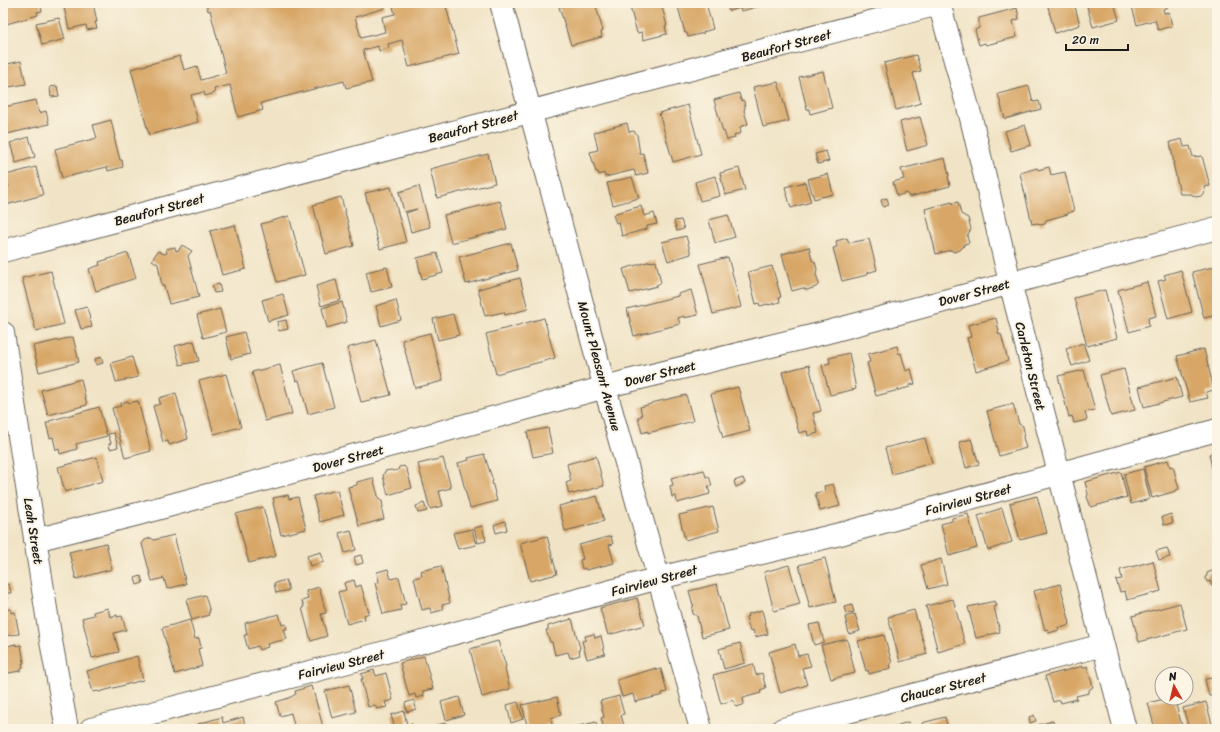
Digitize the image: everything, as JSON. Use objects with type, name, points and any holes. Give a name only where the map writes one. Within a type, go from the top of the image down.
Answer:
[{"type":"street","name":"Mount Pleasant Avenue","points":[[501,3],[605,388],[660,578],[701,729]]},
{"type":"street","name":"Beaufort Street","points":[[3,251],[530,111],[713,65],[940,3]]},
{"type":"street","name":"Carleton Street","points":[[940,3],[971,118],[1010,282],[1102,645],[1125,729]]},
{"type":"street","name":"Dover Street","points":[[35,540],[138,514],[624,382],[828,332],[1010,282],[1217,228]]},
{"type":"street","name":"Leah Street","points":[[3,333],[35,540],[67,729]]},
{"type":"street","name":"Fairview Street","points":[[91,729],[367,658],[660,578],[844,533],[1217,430]]},
{"type":"street","name":"Chaucer Street","points":[[783,729],[1102,645]]},
{"type":"building","points":[[3,3],[40,3],[42,11],[37,12],[38,15],[3,25]]},
{"type":"building","points":[[63,3],[93,3],[97,28],[87,30],[86,25],[69,29]]},
{"type":"building","points":[[206,3],[384,3],[385,8],[355,17],[361,38],[385,32],[382,17],[395,14],[392,3],[445,3],[459,54],[409,67],[402,40],[388,44],[389,48],[379,51],[378,46],[363,50],[372,82],[346,88],[344,81],[261,103],[263,110],[238,117],[230,85],[214,89],[215,93],[205,96],[204,92],[191,95],[198,122],[149,135],[131,69],[180,56],[184,70],[197,66],[201,80],[226,73],[210,10],[208,11]]},
{"type":"building","points":[[577,3],[595,3],[603,31],[601,32],[602,37],[571,45],[559,7]]},
{"type":"building","points":[[632,3],[661,3],[667,26],[665,26],[667,34],[643,40],[642,32],[637,33],[630,7]]},
{"type":"building","points":[[677,3],[706,3],[713,29],[688,37],[687,33],[685,33]]},
{"type":"building","points":[[727,3],[755,3],[756,7],[742,11],[740,8],[729,11]]},
{"type":"building","points":[[1047,3],[1074,3],[1080,25],[1055,33]]},
{"type":"building","points":[[1086,3],[1114,3],[1119,20],[1093,27]]},
{"type":"building","points":[[1131,3],[1167,3],[1168,7],[1163,9],[1164,13],[1169,12],[1172,26],[1158,30],[1155,20],[1137,25]]},
{"type":"building","points":[[1017,8],[1019,19],[1013,21],[1017,37],[986,45],[985,43],[979,45],[975,30],[979,28],[979,18]]},
{"type":"building","points":[[59,18],[65,39],[42,45],[36,23]]},
{"type":"building","points":[[916,55],[921,71],[913,73],[921,103],[896,110],[884,63]]},
{"type":"building","points":[[21,61],[26,84],[3,88],[3,65]]},
{"type":"building","points":[[823,71],[832,108],[810,114],[809,109],[807,109],[799,77]]},
{"type":"building","points":[[778,82],[789,121],[763,127],[753,87]]},
{"type":"building","points":[[57,86],[59,96],[51,97],[50,87]]},
{"type":"building","points":[[1029,86],[1033,102],[1039,101],[1041,109],[1005,119],[998,94]]},
{"type":"building","points":[[739,93],[741,100],[744,101],[744,111],[748,124],[740,127],[741,133],[734,135],[735,138],[727,140],[724,131],[723,132],[714,100]]},
{"type":"building","points":[[36,100],[39,113],[46,111],[49,124],[7,134],[5,123],[8,122],[4,107]]},
{"type":"building","points":[[688,105],[701,154],[673,162],[659,113]]},
{"type":"building","points":[[920,117],[928,145],[907,151],[900,122]]},
{"type":"building","points":[[111,120],[114,137],[123,167],[108,171],[107,167],[62,178],[55,149],[97,138],[93,125]]},
{"type":"building","points":[[627,123],[629,132],[634,131],[637,135],[640,154],[643,153],[648,173],[636,176],[634,170],[605,177],[604,173],[599,175],[598,172],[596,172],[590,152],[598,150],[594,132]]},
{"type":"building","points":[[1025,125],[1031,145],[1011,151],[1005,131]]},
{"type":"building","points":[[29,137],[35,157],[16,163],[10,143]]},
{"type":"building","points":[[1182,139],[1184,147],[1190,146],[1193,157],[1202,156],[1210,186],[1204,187],[1205,191],[1201,196],[1196,197],[1191,194],[1180,194],[1170,142]]},
{"type":"building","points":[[826,151],[829,161],[818,164],[815,154]]},
{"type":"building","points":[[488,154],[495,183],[437,198],[430,169]]},
{"type":"building","points":[[945,158],[950,186],[909,197],[907,193],[897,196],[893,182],[904,179],[901,169]]},
{"type":"building","points":[[36,167],[43,195],[6,205],[3,189],[9,187],[6,175]]},
{"type":"building","points":[[1049,167],[1051,175],[1065,172],[1074,211],[1046,220],[1045,224],[1032,224],[1020,173],[1037,168],[1038,170]]},
{"type":"building","points":[[739,168],[745,190],[725,195],[720,173]]},
{"type":"building","points":[[828,174],[833,194],[814,199],[808,179]]},
{"type":"building","points":[[715,176],[720,196],[700,201],[695,182]]},
{"type":"building","points":[[632,177],[639,198],[613,205],[607,183]]},
{"type":"building","points":[[805,182],[811,202],[791,208],[785,187]]},
{"type":"building","points":[[419,186],[430,227],[411,232],[406,213],[417,209],[404,212],[399,192]]},
{"type":"building","points":[[391,187],[406,242],[380,249],[365,193]]},
{"type":"building","points":[[341,197],[354,246],[326,254],[313,205]]},
{"type":"building","points":[[887,198],[889,205],[883,207],[881,200]]},
{"type":"building","points":[[500,201],[507,229],[451,243],[444,215]]},
{"type":"building","points":[[952,202],[953,204],[958,202],[961,214],[968,218],[971,229],[967,236],[969,243],[964,244],[960,250],[954,252],[951,250],[936,254],[925,209]]},
{"type":"building","points":[[641,206],[644,216],[654,213],[657,224],[647,226],[647,229],[622,236],[619,222],[616,223],[613,215]]},
{"type":"building","points":[[728,215],[735,237],[715,243],[709,220]]},
{"type":"building","points":[[289,216],[305,275],[277,282],[261,224]]},
{"type":"building","points":[[681,220],[684,229],[677,231],[674,221]]},
{"type":"building","points":[[235,225],[246,269],[222,275],[210,231]]},
{"type":"building","points":[[686,236],[691,254],[668,261],[662,242]]},
{"type":"building","points":[[847,238],[849,243],[869,239],[877,270],[867,273],[867,275],[842,281],[833,248],[837,247],[836,241]]},
{"type":"building","points":[[511,243],[518,270],[466,284],[459,257]]},
{"type":"building","points":[[182,245],[192,251],[188,256],[199,297],[169,304],[164,286],[162,286],[158,264],[152,260],[158,251],[164,254],[167,253],[166,249],[175,247],[176,251],[179,250]]},
{"type":"building","points":[[809,247],[812,260],[815,262],[817,269],[816,274],[819,284],[816,287],[807,290],[803,288],[792,291],[782,254]]},
{"type":"building","points":[[128,253],[136,278],[96,291],[89,269],[100,265],[99,262]]},
{"type":"building","points":[[437,253],[443,273],[422,279],[417,258]]},
{"type":"building","points":[[728,257],[741,307],[713,314],[700,264]]},
{"type":"building","points":[[656,261],[661,283],[656,285],[657,286],[630,293],[623,269]]},
{"type":"building","points":[[772,266],[781,297],[779,297],[780,302],[760,306],[759,303],[756,304],[748,272]]},
{"type":"building","points":[[1217,266],[1217,315],[1204,318],[1192,272]]},
{"type":"building","points":[[387,267],[392,287],[371,292],[366,272]]},
{"type":"building","points":[[1181,270],[1192,312],[1168,319],[1158,281],[1166,279],[1164,275]]},
{"type":"building","points":[[51,271],[64,324],[36,331],[22,278]]},
{"type":"building","points":[[520,278],[528,309],[505,315],[504,312],[485,316],[478,289]]},
{"type":"building","points":[[336,280],[341,300],[321,306],[316,286]]},
{"type":"building","points":[[1147,282],[1156,316],[1148,318],[1149,326],[1129,332],[1118,290]]},
{"type":"building","points":[[219,284],[221,292],[214,293],[212,286]]},
{"type":"building","points":[[691,290],[698,315],[684,318],[684,316],[678,318],[680,324],[634,336],[627,309],[678,296],[678,294]]},
{"type":"building","points":[[1105,290],[1117,338],[1087,346],[1074,298]]},
{"type":"building","points":[[283,294],[289,315],[268,321],[262,300]]},
{"type":"building","points":[[396,300],[401,320],[381,326],[376,306]]},
{"type":"building","points":[[342,302],[347,322],[327,328],[322,308]]},
{"type":"building","points":[[87,307],[92,327],[81,329],[75,310]]},
{"type":"building","points":[[220,309],[226,332],[203,338],[197,315]]},
{"type":"building","points":[[453,314],[459,335],[438,340],[433,319]]},
{"type":"building","points":[[544,318],[555,358],[496,374],[486,334]]},
{"type":"building","points":[[996,318],[998,332],[999,335],[1001,334],[1008,361],[976,371],[967,338],[971,337],[968,325]]},
{"type":"building","points":[[286,320],[288,329],[279,331],[277,322]]},
{"type":"building","points":[[244,332],[250,354],[231,359],[226,337]]},
{"type":"building","points":[[430,333],[443,381],[415,388],[402,340]]},
{"type":"building","points":[[73,337],[79,362],[39,372],[33,346]]},
{"type":"building","points":[[376,340],[391,395],[361,402],[347,348]]},
{"type":"building","points":[[194,341],[199,361],[180,365],[175,346]]},
{"type":"building","points":[[1083,343],[1089,360],[1072,366],[1066,349]]},
{"type":"building","points":[[897,346],[899,354],[901,353],[906,371],[911,369],[915,384],[910,385],[910,387],[876,396],[867,363],[870,362],[868,354]]},
{"type":"building","points":[[1204,349],[1214,390],[1206,392],[1208,398],[1190,402],[1177,356]]},
{"type":"building","points":[[849,353],[856,389],[830,395],[822,365],[830,363],[829,358]]},
{"type":"building","points":[[101,357],[103,363],[96,365],[95,359]]},
{"type":"building","points":[[132,357],[138,377],[116,382],[111,363]]},
{"type":"building","points":[[322,363],[334,407],[308,414],[299,380],[296,381],[293,371]]},
{"type":"building","points":[[280,365],[292,414],[265,421],[252,372]]},
{"type":"building","points":[[809,365],[821,411],[813,413],[818,433],[808,436],[807,431],[799,433],[782,372]]},
{"type":"building","points":[[1124,369],[1135,410],[1111,416],[1100,375]]},
{"type":"building","points":[[1084,370],[1095,410],[1085,412],[1087,420],[1074,423],[1072,416],[1069,417],[1058,376]]},
{"type":"building","points":[[226,374],[241,427],[214,434],[199,381]]},
{"type":"building","points":[[1177,377],[1182,397],[1144,407],[1139,387]]},
{"type":"building","points":[[81,379],[87,405],[48,415],[41,390]]},
{"type":"building","points":[[738,387],[750,431],[723,438],[711,394]]},
{"type":"building","points":[[176,393],[188,439],[169,445],[168,441],[163,442],[153,406],[160,404],[159,398]]},
{"type":"building","points":[[686,395],[693,421],[648,433],[648,431],[642,433],[638,417],[642,416],[640,407]]},
{"type":"building","points":[[128,401],[129,403],[138,401],[151,451],[125,458],[112,408],[121,406],[121,403]]},
{"type":"building","points":[[1013,404],[1019,424],[1023,426],[1023,437],[1026,448],[999,456],[987,411]]},
{"type":"building","points":[[99,407],[107,436],[76,444],[77,449],[60,454],[59,449],[56,450],[53,437],[50,438],[46,423]]},
{"type":"building","points":[[548,428],[553,453],[533,457],[527,432]]},
{"type":"building","points":[[114,433],[118,447],[110,449],[109,444],[111,443],[108,434]]},
{"type":"building","points":[[925,438],[932,463],[892,474],[885,448]]},
{"type":"building","points":[[971,439],[979,464],[966,468],[959,442]]},
{"type":"building","points":[[1217,453],[1217,486],[1216,486],[1209,454]]},
{"type":"building","points":[[484,454],[493,481],[497,501],[470,508],[458,463],[469,460],[468,458]]},
{"type":"building","points":[[596,456],[604,486],[569,494],[566,483],[571,481],[567,464]]},
{"type":"building","points":[[97,457],[103,481],[65,492],[58,467]]},
{"type":"building","points":[[443,458],[451,488],[439,491],[443,506],[430,509],[418,464]]},
{"type":"building","points":[[1168,460],[1170,467],[1173,466],[1179,489],[1152,498],[1144,467]]},
{"type":"building","points":[[404,466],[407,470],[412,488],[388,495],[383,476],[385,471],[398,470],[399,467]]},
{"type":"building","points":[[1143,469],[1150,499],[1131,504],[1124,474]]},
{"type":"building","points":[[704,470],[706,477],[709,476],[712,486],[708,486],[710,494],[677,503],[676,496],[672,497],[670,486],[673,485],[671,478]]},
{"type":"building","points":[[1121,472],[1127,497],[1091,507],[1087,497],[1088,494],[1085,482]]},
{"type":"building","points":[[373,478],[379,499],[382,501],[384,519],[359,526],[348,487],[357,485],[357,482]]},
{"type":"building","points":[[743,478],[745,483],[736,487],[734,481]]},
{"type":"building","points":[[833,484],[840,506],[820,511],[815,493],[825,491],[824,486]]},
{"type":"building","points":[[337,490],[344,515],[320,522],[313,496]]},
{"type":"building","points":[[288,495],[289,499],[298,497],[306,529],[281,535],[273,498]]},
{"type":"building","points":[[597,496],[604,521],[565,531],[559,506]]},
{"type":"building","points":[[1037,496],[1047,533],[1020,540],[1010,503]]},
{"type":"building","points":[[424,503],[427,511],[418,513],[416,506]]},
{"type":"building","points":[[263,507],[276,556],[249,563],[236,514]]},
{"type":"building","points":[[713,507],[719,531],[685,540],[679,515]]},
{"type":"building","points":[[1002,508],[1012,542],[988,550],[978,516]]},
{"type":"building","points":[[968,514],[977,548],[949,556],[941,524],[952,521],[952,518]]},
{"type":"building","points":[[1171,514],[1173,523],[1164,525],[1162,517]]},
{"type":"building","points":[[505,521],[507,530],[496,533],[494,525]]},
{"type":"building","points":[[482,526],[486,541],[478,543],[474,528]]},
{"type":"building","points":[[472,529],[476,545],[458,549],[453,533]]},
{"type":"building","points":[[351,530],[356,550],[345,553],[339,533]]},
{"type":"building","points":[[174,535],[186,584],[167,589],[164,578],[152,581],[142,544],[145,540],[151,538],[154,540]]},
{"type":"building","points":[[547,536],[557,574],[530,581],[520,543]]},
{"type":"building","points":[[611,536],[613,544],[609,545],[614,563],[586,570],[585,568],[582,569],[580,560],[583,559],[579,545]]},
{"type":"building","points":[[106,543],[112,569],[76,579],[69,552]]},
{"type":"building","points":[[1167,548],[1170,557],[1159,560],[1156,551]]},
{"type":"building","points":[[321,552],[324,562],[310,566],[307,556]]},
{"type":"building","points":[[361,555],[363,563],[356,565],[354,557]]},
{"type":"building","points":[[825,558],[836,602],[810,608],[799,565]]},
{"type":"building","points":[[941,559],[947,584],[928,589],[921,565]]},
{"type":"building","points":[[1153,561],[1161,591],[1127,600],[1125,591],[1120,592],[1116,580],[1122,579],[1120,570]]},
{"type":"building","points":[[789,565],[800,604],[774,611],[764,572]]},
{"type":"building","points":[[441,566],[450,603],[442,605],[443,610],[431,613],[430,608],[422,610],[414,578],[422,576],[421,571]]},
{"type":"building","points":[[388,569],[391,579],[399,577],[406,604],[400,605],[401,610],[383,614],[375,583],[379,582],[377,572]]},
{"type":"building","points":[[1217,569],[1217,584],[1212,586],[1210,581],[1207,582],[1205,577],[1207,576],[1207,573]]},
{"type":"building","points":[[141,576],[143,583],[137,585],[135,578]]},
{"type":"building","points":[[4,578],[5,585],[9,584],[11,593],[6,593],[7,600],[3,601]]},
{"type":"building","points":[[286,580],[289,590],[276,593],[274,583]]},
{"type":"building","points":[[354,580],[356,587],[361,585],[369,613],[364,615],[365,619],[347,624],[338,592],[346,590],[344,583]]},
{"type":"building","points":[[717,584],[729,630],[702,637],[697,616],[693,614],[692,608],[694,605],[689,591]]},
{"type":"building","points":[[1060,584],[1070,623],[1067,626],[1060,628],[1058,627],[1059,630],[1049,633],[1048,629],[1045,630],[1034,591]]},
{"type":"building","points":[[319,587],[326,613],[321,614],[327,636],[311,641],[302,608],[304,607],[302,601],[308,599],[306,591]]},
{"type":"building","points":[[205,595],[210,612],[208,613],[209,615],[192,620],[186,600]]},
{"type":"building","points":[[637,598],[645,625],[608,635],[600,608]]},
{"type":"building","points":[[953,599],[965,644],[938,652],[926,606]]},
{"type":"building","points":[[995,601],[997,606],[994,607],[1000,632],[976,638],[968,607]]},
{"type":"building","points":[[1180,603],[1187,629],[1139,642],[1132,616]]},
{"type":"building","points":[[852,605],[854,612],[846,614],[844,607]]},
{"type":"building","points":[[108,608],[110,617],[117,615],[117,617],[122,616],[126,630],[114,633],[119,652],[92,658],[82,618],[94,615],[93,612]]},
{"type":"building","points":[[11,609],[11,613],[15,612],[19,634],[3,636],[3,610]]},
{"type":"building","points":[[762,610],[768,634],[755,637],[753,630],[750,631],[746,617],[749,616],[748,614]]},
{"type":"building","points":[[914,610],[927,654],[900,662],[888,617]]},
{"type":"building","points":[[279,614],[282,625],[286,624],[287,629],[284,629],[287,639],[267,644],[268,647],[259,650],[258,646],[248,649],[244,635],[247,635],[245,623]]},
{"type":"building","points":[[855,614],[860,631],[849,634],[845,617]]},
{"type":"building","points":[[572,619],[580,648],[580,655],[570,658],[568,652],[555,655],[552,642],[550,642],[546,630],[548,630],[548,626]]},
{"type":"building","points":[[190,620],[195,639],[199,638],[201,648],[198,649],[202,666],[175,674],[162,628]]},
{"type":"building","points":[[819,623],[824,642],[814,645],[809,625]]},
{"type":"building","points":[[594,634],[595,638],[601,636],[605,654],[587,659],[582,641],[586,640],[585,636]]},
{"type":"building","points":[[884,635],[892,663],[890,663],[891,668],[869,674],[868,670],[866,671],[858,641]]},
{"type":"building","points":[[847,639],[855,673],[831,679],[821,645]]},
{"type":"building","points":[[498,641],[506,666],[505,669],[510,689],[482,697],[470,649]]},
{"type":"building","points":[[740,643],[745,663],[724,669],[719,649]]},
{"type":"building","points":[[16,644],[16,646],[21,645],[24,663],[22,663],[23,667],[20,671],[3,674],[3,647]]},
{"type":"building","points":[[795,644],[798,656],[807,654],[811,666],[802,668],[807,685],[780,693],[769,652]]},
{"type":"building","points":[[137,656],[143,680],[99,692],[93,692],[87,671]]},
{"type":"building","points":[[424,656],[433,689],[423,691],[424,696],[416,698],[415,694],[409,696],[400,663]]},
{"type":"building","points":[[753,664],[756,675],[762,673],[766,688],[760,690],[761,693],[743,698],[743,705],[736,707],[733,700],[721,704],[713,675]]},
{"type":"building","points":[[1083,666],[1083,668],[1087,666],[1093,687],[1089,690],[1089,693],[1076,696],[1077,699],[1061,703],[1060,700],[1053,702],[1045,676]]},
{"type":"building","points":[[656,668],[657,670],[661,669],[667,692],[662,693],[663,695],[635,702],[633,694],[622,697],[617,680]]},
{"type":"building","points":[[374,670],[376,676],[386,673],[393,700],[385,702],[387,707],[377,709],[375,705],[368,707],[361,674]]},
{"type":"building","points":[[1212,678],[1216,695],[1209,696],[1205,679]]},
{"type":"building","points":[[349,685],[356,712],[332,718],[325,691]]},
{"type":"building","points":[[311,686],[323,727],[315,729],[295,729],[291,713],[280,716],[276,702],[296,694],[295,691]]},
{"type":"building","points":[[619,696],[624,714],[621,715],[625,729],[604,729],[601,718],[604,717],[600,701]]},
{"type":"building","points":[[459,697],[464,715],[446,720],[441,702]]},
{"type":"building","points":[[557,697],[561,715],[551,718],[552,724],[528,729],[522,705]]},
{"type":"building","points":[[414,700],[416,709],[407,712],[405,703]]},
{"type":"building","points":[[518,702],[523,719],[511,723],[507,705]]},
{"type":"building","points":[[1154,702],[1154,706],[1176,706],[1183,729],[1155,729],[1148,703]]},
{"type":"building","points":[[1206,702],[1213,728],[1189,729],[1183,708]]},
{"type":"building","points":[[404,711],[407,725],[412,724],[413,728],[395,729],[391,715]]},
{"type":"building","points":[[1034,715],[1036,721],[1030,723],[1029,717]]},
{"type":"building","points":[[222,717],[223,723],[243,717],[246,729],[200,729],[198,724]]},
{"type":"building","points":[[945,717],[948,729],[923,729],[922,723]]},
{"type":"building","points":[[1053,721],[1055,729],[1034,729],[1034,726]]},
{"type":"building","points":[[596,722],[598,729],[570,729],[570,728]]},
{"type":"building","points":[[909,722],[911,729],[884,729]]},
{"type":"building","points":[[446,723],[447,729],[437,729],[436,725]]}]
